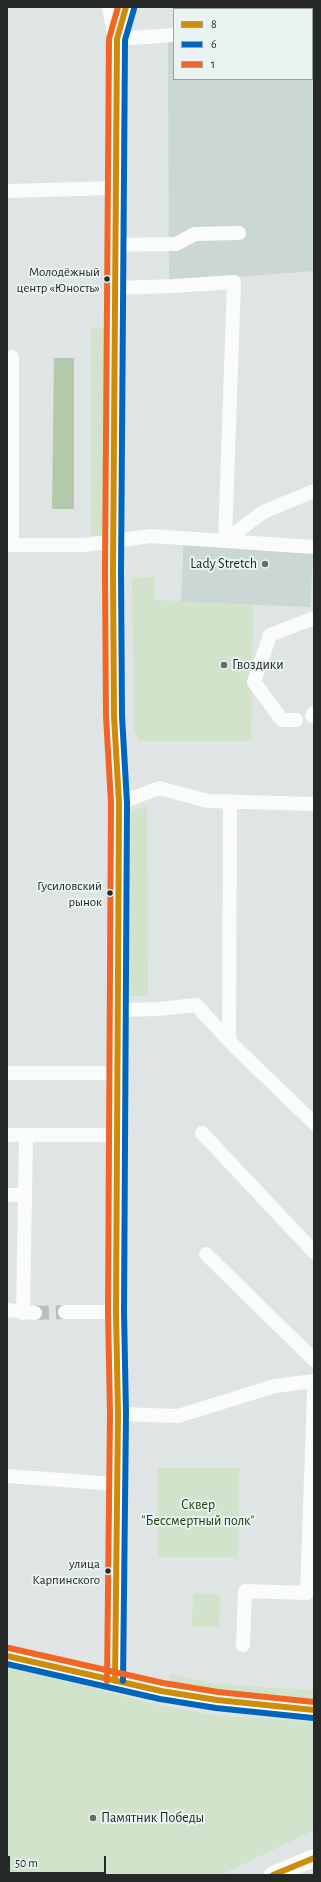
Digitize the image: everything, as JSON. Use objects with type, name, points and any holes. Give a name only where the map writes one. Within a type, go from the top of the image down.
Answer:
[{"type":"main road","points":[[111,7],[117,39],[113,543],[114,716],[119,803],[116,1312],[118,1414],[116,1484],[115,1681]]},
{"type":"main road","points":[[117,39],[126,7]]},
{"type":"main road","points":[[7,1656],[115,1681],[217,1700],[314,1710]]},
{"type":"main road","points":[[273,1875],[314,1858]]},
{"type":"street","points":[[117,39],[173,35]]},
{"type":"street","points":[[7,191],[116,188]]},
{"type":"street","points":[[115,245],[176,244],[195,234],[239,233]]},
{"type":"street","points":[[115,288],[234,282],[225,541]]},
{"type":"street","points":[[12,357],[10,544],[84,545],[113,543],[151,536],[314,546]]},
{"type":"street","points":[[225,541],[263,512],[314,491]]},
{"type":"street","points":[[296,720],[282,720],[254,682],[270,635],[314,618]]},
{"type":"street","points":[[119,803],[159,788],[208,801],[314,804]]},
{"type":"street","points":[[229,1040],[230,801]]},
{"type":"street","points":[[118,1010],[158,1010],[196,1005],[229,1040],[314,1123]]},
{"type":"street","points":[[7,1073],[118,1073]]},
{"type":"street","points":[[202,1133],[314,1252]]},
{"type":"street","points":[[7,1135],[117,1135]]},
{"type":"street","points":[[7,1310],[30,1313],[24,1195],[26,1135]]},
{"type":"street","points":[[7,1195],[24,1195]]},
{"type":"street","points":[[206,1254],[314,1360]]},
{"type":"street","points":[[65,1312],[116,1312]]},
{"type":"street","points":[[118,1414],[178,1416],[275,1386],[314,1381]]},
{"type":"street","points":[[243,1645],[246,1591],[310,1594],[314,1392]]},
{"type":"street","points":[[7,1476],[116,1484]]},
{"type":"shaded area","points":[[314,25],[314,271],[169,282],[168,40],[173,39],[173,80],[313,80]]},
{"type":"shaded area","points":[[184,532],[314,542],[310,607],[181,602]]},
{"type":"green space","points":[[197,7],[305,7],[292,8]]},
{"type":"green space","points":[[91,327],[105,329],[104,536],[91,537]]},
{"type":"green space","points":[[54,358],[74,358],[74,509],[52,509]]},
{"type":"green space","points":[[155,577],[155,600],[253,605],[251,741],[140,741],[134,731],[132,578]]},
{"type":"green space","points":[[147,806],[148,996],[129,996],[130,812]]},
{"type":"green space","name":"Сквер \"Бессмертный полк\"","points":[[158,1468],[239,1468],[238,1557],[158,1557]]},
{"type":"green space","points":[[193,1594],[220,1594],[219,1627],[192,1627]]},
{"type":"green space","points":[[7,1668],[35,1673],[153,1704],[214,1715],[314,1722],[314,1830],[221,1875],[7,1875]]},
{"type":"green space","points":[[170,1674],[211,1683],[314,1690],[314,1699],[212,1693],[169,1684]]},
{"type":"tunnel","points":[[35,1313],[65,1312]]},
{"type":"transit line","name":"1","points":[[107,1681],[110,1414],[108,1312],[111,803],[106,716],[105,571],[109,39],[118,7]]},
{"type":"transit line","name":"8","points":[[115,1681],[118,1414],[116,1312],[119,803],[114,716],[113,571],[117,39],[126,7]]},
{"type":"transit line","name":"6","points":[[123,1681],[126,1414],[124,1312],[127,803],[122,716],[121,571],[125,40],[134,9]]},
{"type":"transit line","name":"1","points":[[9,1648],[163,1683],[218,1692],[314,1702]]},
{"type":"transit line","name":"8","points":[[7,1656],[161,1691],[217,1700],[314,1710]]},
{"type":"transit line","name":"6","points":[[7,1664],[160,1699],[216,1708],[313,1718]]},
{"type":"transit line","name":"8","points":[[273,1875],[314,1858]]},
{"type":"place","name":"Молодёжный центр «Юность»","points":[[107,279]]},
{"type":"place","name":"Lady Stretch","points":[[265,564]]},
{"type":"place","name":"Гвоздики","points":[[224,665]]},
{"type":"place","name":"Гусиловский рынок","points":[[110,893]]},
{"type":"place","name":"улица Карпинского","points":[[108,1571]]},
{"type":"place","name":"Памятник Победы","points":[[93,1818]]}]
